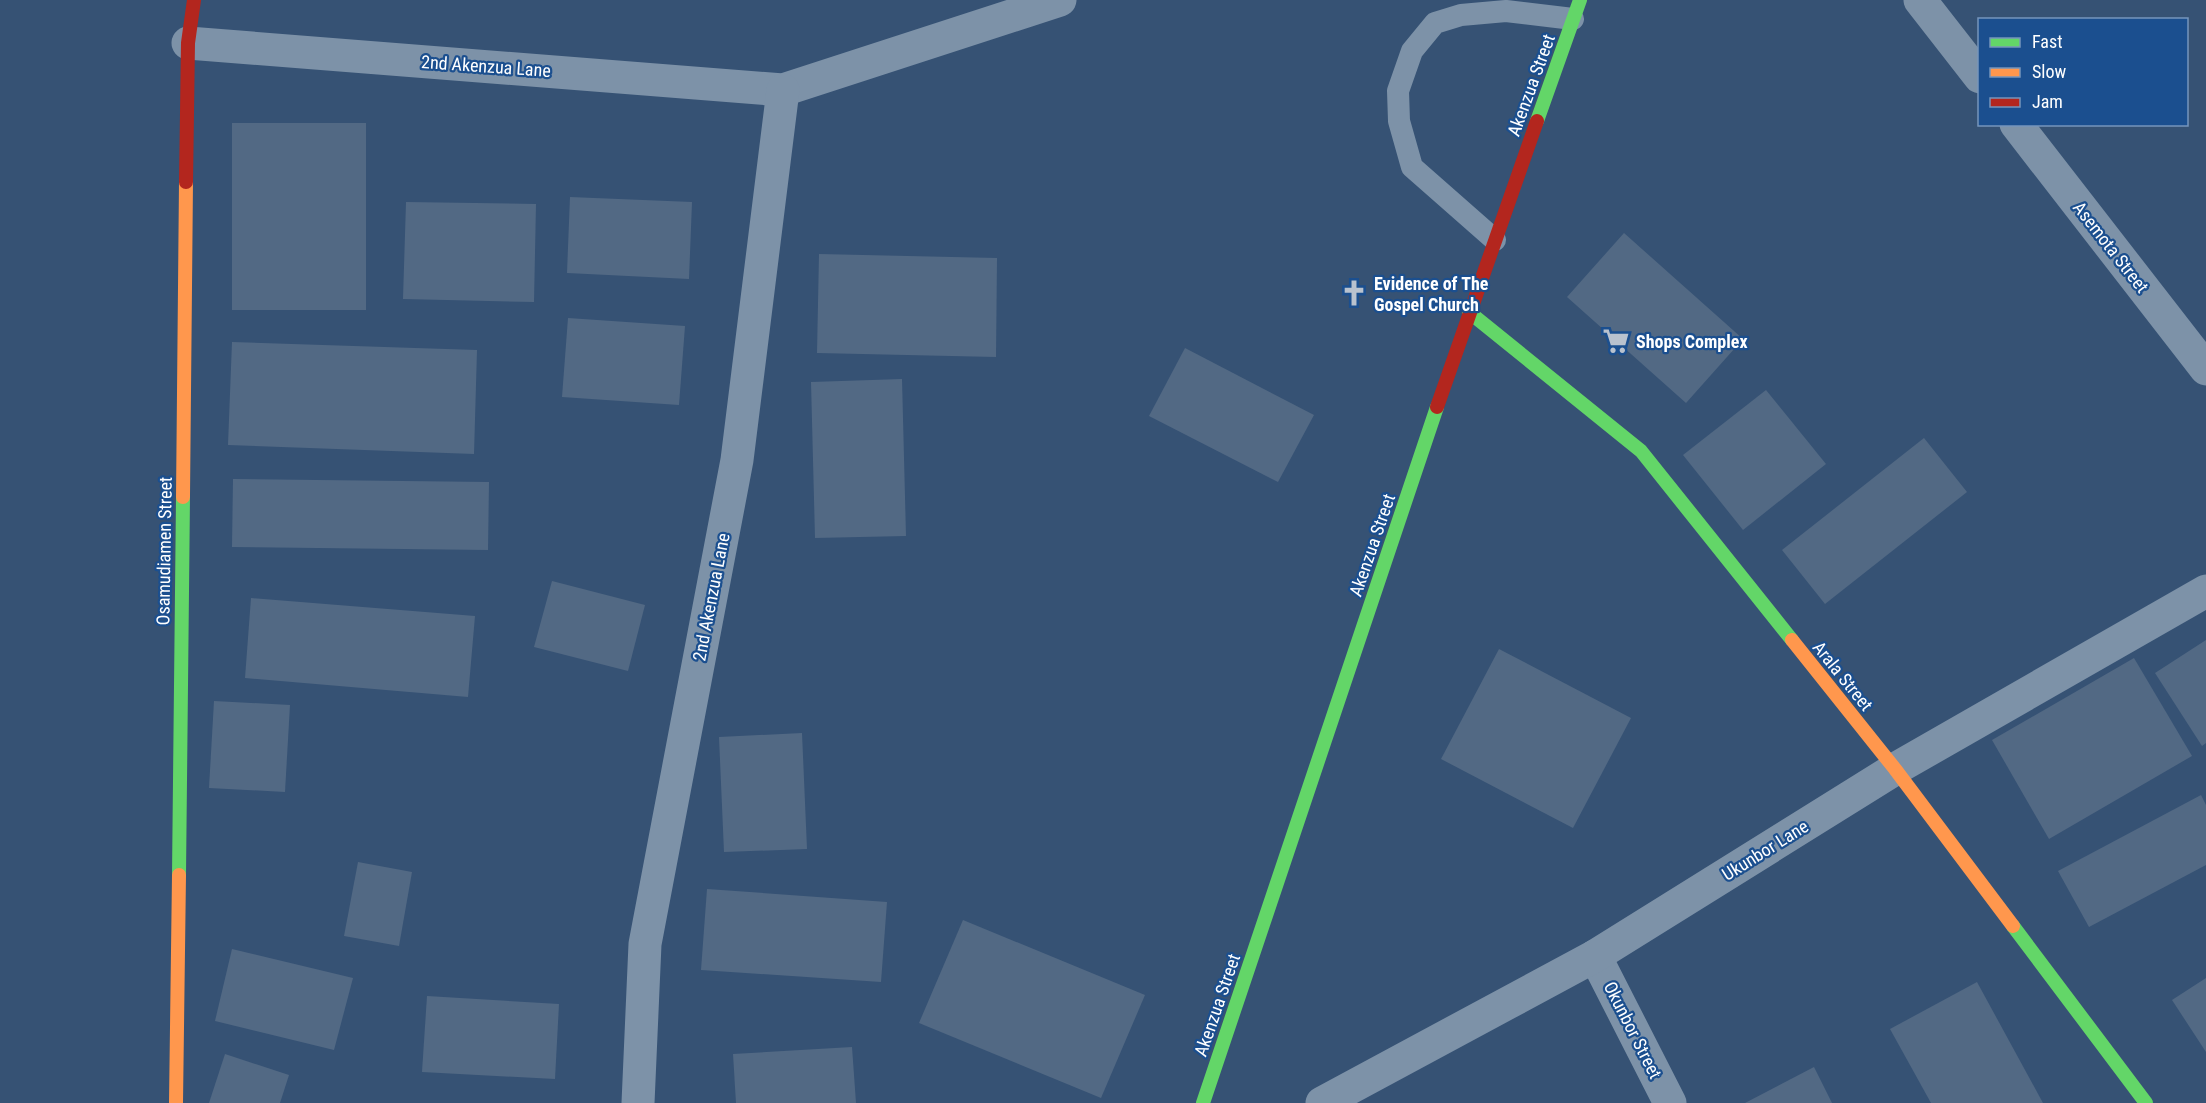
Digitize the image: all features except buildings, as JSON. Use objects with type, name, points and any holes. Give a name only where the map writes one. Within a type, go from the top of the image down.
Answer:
[{"type":"street","name":"Osamudiamen Street","points":[[176,1103],[188,43],[194,0]]},
{"type":"street","name":"2nd Akenzua Lane","points":[[188,43],[783,90],[1060,0]]},
{"type":"street","points":[[1920,0],[1978,74]]},
{"type":"street","name":"Akenzua Street","points":[[1203,1103],[1469,312],[1577,10]]},
{"type":"street","name":"2nd Akenzua Lane","points":[[638,1103],[645,944],[737,460],[783,90]]},
{"type":"street","name":"Asemota Street","points":[[2018,126],[2206,369]]},
{"type":"street","name":"Arala Street","points":[[1469,312],[1641,451],[1894,769],[2146,1103]]},
{"type":"street","name":"Ukunbor Lane","points":[[1322,1103],[1595,956],[1894,769],[2206,591]]},
{"type":"street","name":"Okunbor Street","points":[[1595,956],[1670,1103]]},
{"type":"lane","points":[[1495,240],[1412,167],[1399,121],[1398,91],[1412,51],[1435,23],[1461,15],[1506,11],[1577,10]]},
{"type":"traffic: fast","points":[[1537,121],[1580,0]]},
{"type":"traffic: fast","points":[[1469,312],[1641,451],[1792,640]]},
{"type":"traffic: fast","points":[[1203,1103],[1437,407]]},
{"type":"traffic: fast","points":[[179,875],[183,497]]},
{"type":"traffic: fast","points":[[2013,926],[2146,1103]]},
{"type":"traffic: slow","points":[[183,497],[186,182]]},
{"type":"traffic: slow","points":[[1792,640],[1895,769],[2013,926]]},
{"type":"traffic: slow","points":[[176,1103],[179,875]]},
{"type":"traffic: jam","points":[[186,182],[188,43],[194,0]]},
{"type":"traffic: jam","points":[[1437,407],[1537,121]]},
{"type":"place","name":"Evidence of The Gospel Church","points":[[1354,293]]},
{"type":"place","name":"Shops Complex","points":[[1616,341]]}]
